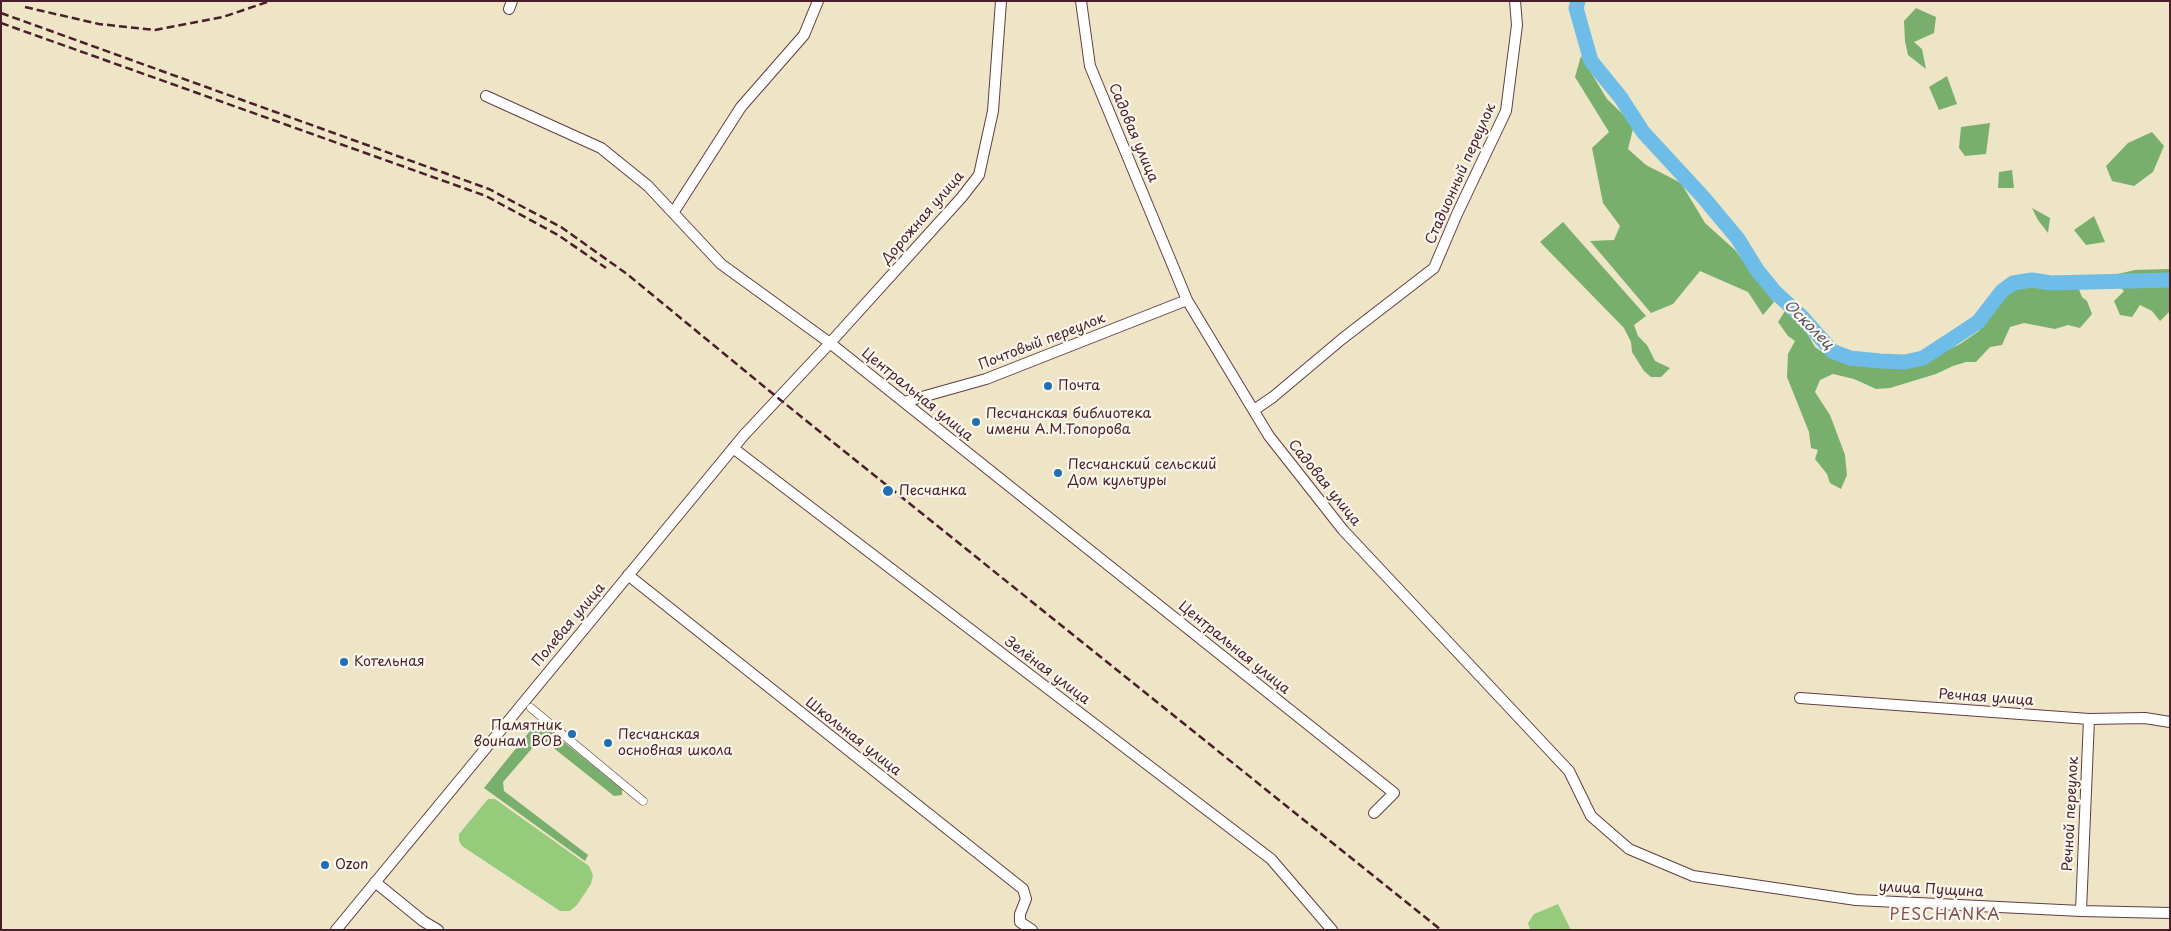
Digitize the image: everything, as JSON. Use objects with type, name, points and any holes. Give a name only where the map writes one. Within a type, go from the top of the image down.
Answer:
[{"type":"street","points":[[673,213],[741,107],[804,35],[818,1]]},
{"type":"street","name":"Дорожная улица","points":[[830,343],[962,197],[979,174],[993,111],[1001,1]]},
{"type":"street","name":"Садовая улица","points":[[1081,1],[1090,66],[1187,300],[1269,436],[1343,530],[1569,771],[1591,816],[1629,849],[1693,876]]},
{"type":"street","name":"Стадионный переулок","points":[[1254,410],[1273,397],[1342,339],[1434,268],[1457,214],[1506,111],[1517,25],[1514,1]]},
{"type":"street","name":"Центральная улица","points":[[486,96],[601,148],[648,186],[721,264],[830,343],[1394,793],[1374,813]]},
{"type":"street","name":"Почтовый переулок","points":[[904,402],[986,380],[1187,300]]},
{"type":"street","name":"Полевая улица","points":[[336,930],[733,448],[830,343]]},
{"type":"street","name":"Зелёная улица","points":[[733,448],[1271,859],[1331,929]]},
{"type":"street","name":"Школьная улица","points":[[628,575],[1023,889],[1026,899],[1020,914],[1020,922],[1032,930]]},
{"type":"street","name":"Речная улица","points":[[1800,698],[2089,719],[2145,718],[2170,722]]},
{"type":"street","points":[[531,708],[643,801]]},
{"type":"street","name":"Речной переулок","points":[[2081,910],[2089,719]]},
{"type":"street","name":"улица Пущина","points":[[1693,876],[1856,900],[2170,913]]},
{"type":"street","points":[[375,882],[423,921],[438,930]]},
{"type":"green space","points":[[1916,8],[1936,17],[1934,33],[1914,42],[1922,49],[1926,69],[1908,55],[1905,41],[1904,21]]},
{"type":"green space","points":[[1581,56],[1607,99],[1634,125],[1628,149],[1646,165],[1681,183],[1705,223],[1735,250],[1774,302],[1763,315],[1748,292],[1700,271],[1673,304],[1651,313],[1590,241],[1614,240],[1620,226],[1603,203],[1592,148],[1609,132],[1575,77]]},
{"type":"green space","points":[[1947,76],[1957,104],[1939,110],[1929,87]]},
{"type":"green space","points":[[1990,123],[1986,154],[1965,156],[1959,148],[1961,127]]},
{"type":"green space","points":[[2152,132],[2164,146],[2153,172],[2134,186],[2112,181],[2106,166],[2128,143]]},
{"type":"green space","points":[[2012,170],[2014,188],[1998,188],[1999,172]]},
{"type":"green space","points":[[2032,208],[2050,218],[2048,233],[2038,220]]},
{"type":"green space","points":[[2094,216],[2105,242],[2086,245],[2074,230]]},
{"type":"green space","points":[[1563,222],[1646,316],[1634,325],[1638,336],[1647,345],[1655,361],[1670,368],[1661,377],[1651,377],[1644,371],[1632,352],[1631,342],[1624,328],[1540,242]]},
{"type":"green space","points":[[2170,269],[2170,311],[2160,321],[2152,311],[2140,305],[2132,317],[2120,315],[2114,301],[2124,291],[2109,276],[2135,270]]},
{"type":"green space","points":[[2025,282],[2043,286],[2078,287],[2082,297],[2087,301],[2092,314],[2080,328],[2068,325],[2055,329],[2024,323],[2010,327],[2002,345],[1990,347],[1976,362],[1966,362],[1936,374],[1890,388],[1876,389],[1854,379],[1833,374],[1820,380],[1815,392],[1830,415],[1845,455],[1847,475],[1841,489],[1830,483],[1827,474],[1815,459],[1818,450],[1811,448],[1809,432],[1787,377],[1788,354],[1795,341],[1788,336],[1778,322],[1785,311],[1802,325],[1815,347],[1833,359],[1858,365],[1903,367],[1921,363],[1960,344],[1979,331],[2004,295],[2015,285]]},
{"type":"green space","points":[[538,721],[622,789],[622,795],[614,796],[541,738],[503,782],[504,791],[588,855],[585,861],[484,788]]},
{"type":"green space","points":[[488,799],[495,799],[589,866],[593,875],[591,884],[577,905],[570,911],[560,911],[462,846],[459,841],[459,834]]},
{"type":"green space","points":[[1558,904],[1571,930],[1530,930],[1528,923],[1534,914]]},
{"type":"waterway","name":"Осколец","points":[[1578,1],[1576,8],[1591,61],[1621,98],[1643,132],[1703,197],[1738,239],[1757,270],[1775,292],[1802,317],[1832,351],[1850,358],[1880,361],[1905,362],[1923,358],[1978,322],[2002,291],[2013,283],[2032,280],[2051,283],[2170,280]]},
{"type":"railway","points":[[25,7],[99,24],[155,30],[223,17],[270,1]]},
{"type":"railway","points":[[1,13],[489,189],[561,227],[627,274],[778,398],[1441,930]]},
{"type":"railway","points":[[1,23],[486,196],[558,235],[606,268]]},
{"type":"place","name":"Почта","points":[[1048,386]]},
{"type":"place","name":"Песчанская библиотека имени А.М.Топорова","points":[[976,422]]},
{"type":"place","name":"Песчанский сельский Дом культуры","points":[[1058,473]]},
{"type":"place","name":"Песчанка","points":[[888,491]]},
{"type":"place","name":"Котельная","points":[[344,662]]},
{"type":"place","name":"Памятник воинам ВОВ","points":[[572,734]]},
{"type":"place","name":"Песчанская основная школа","points":[[608,743]]},
{"type":"place","name":"Ozon","points":[[325,865]]},
{"type":"district","name":"PESCHANKA","points":[[1945,916]]}]
